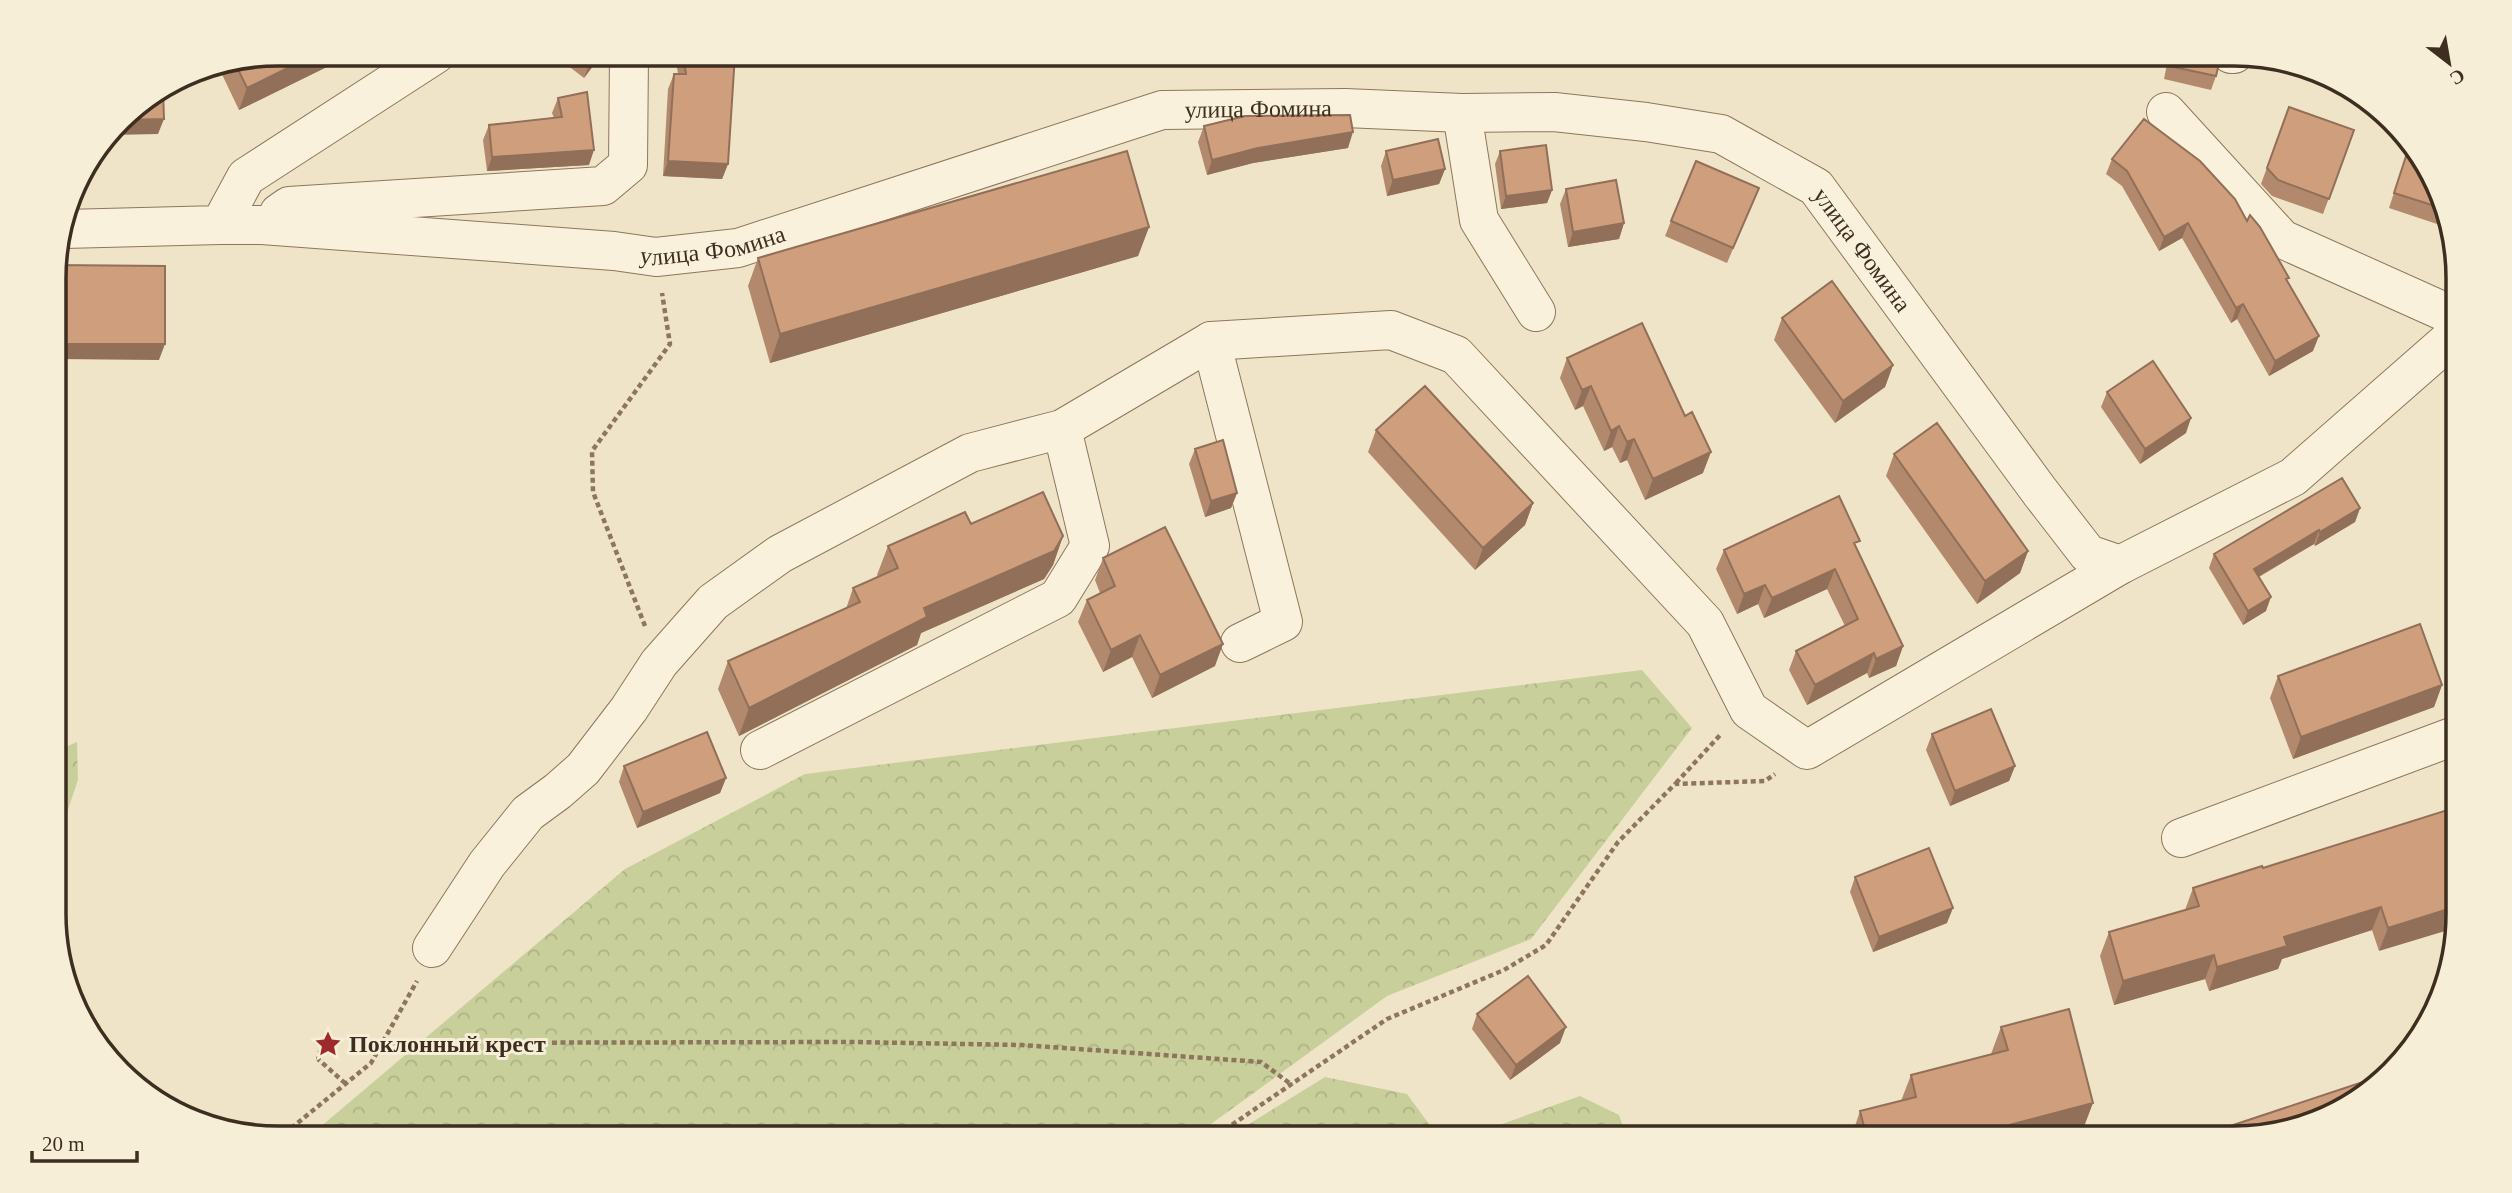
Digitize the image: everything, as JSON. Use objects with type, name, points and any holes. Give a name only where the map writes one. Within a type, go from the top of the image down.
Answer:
[{"type":"street","points":[[220,225],[246,177],[416,67]]},
{"type":"street","points":[[262,225],[289,206],[603,186],[628,165],[629,67]]},
{"type":"street","name":"улица Фомина","points":[[73,229],[262,225],[614,251],[656,257],[738,248],[1162,110],[1345,108],[1462,113],[1554,113],[1646,122],[1721,134],[1816,187],[2088,554],[2120,565]]},
{"type":"street","points":[[2166,112],[2281,239],[2446,313]]},
{"type":"street","points":[[1462,113],[1479,220],[1536,312]]},
{"type":"street","points":[[432,948],[487,864],[528,813],[583,769],[629,709],[659,663],[713,602],[780,554],[970,453],[1062,429],[1211,341],[1391,330],[1456,355],[1705,623],[1749,710],[1807,750],[2120,565],[2293,477],[2446,343]]},
{"type":"street","points":[[1211,341],[1283,622],[1240,643]]},
{"type":"street","points":[[760,750],[1058,598],[1090,546],[1062,429]]},
{"type":"street","points":[[2180,838],[2446,739]]},
{"type":"path","points":[[656,257],[670,344],[592,451],[593,492],[659,663]]},
{"type":"path","points":[[1230,1126],[1387,1019],[1504,970],[1546,945],[1618,842],[1726,729],[1749,710]]},
{"type":"path","points":[[1675,784],[1765,781],[1807,750]]},
{"type":"path","points":[[294,1126],[372,1063],[415,987],[432,948]]},
{"type":"path","points":[[382,1043],[851,1042],[1022,1045],[1261,1062],[1292,1084]]},
{"type":"path","points":[[322,1049],[318,1055],[319,1060],[346,1084]]},
{"type":"green space","points":[[1642,670],[1692,728],[1531,939],[1387,996],[1206,1126],[321,1126],[625,869],[805,774]]},
{"type":"green space","points":[[77,742],[78,780],[66,815],[66,747]]},
{"type":"green space","points":[[1325,1077],[1407,1094],[1430,1126],[1246,1126]]},
{"type":"green space","points":[[1580,1096],[1619,1115],[1623,1126],[1496,1126]]},
{"type":"building","points":[[2169,66],[2218,66],[2216,76]]},
{"type":"building","points":[[290,67],[247,88],[239,71]]},
{"type":"building","points":[[685,67],[734,67],[728,164],[668,161],[674,74],[686,74]]},
{"type":"building","points":[[587,92],[594,150],[492,157],[489,125],[562,117],[558,98]]},
{"type":"building","points":[[163,100],[164,119],[138,120]]},
{"type":"building","points":[[2289,107],[2354,130],[2329,199],[2278,180],[2267,168]]},
{"type":"building","points":[[1350,115],[1353,132],[1258,148],[1212,160],[1204,126],[1245,116]]},
{"type":"building","points":[[2144,119],[2200,161],[2235,199],[2247,221],[2250,215],[2260,227],[2319,336],[2275,361],[2243,304],[2236,308],[2188,223],[2164,237],[2127,171],[2112,159]]},
{"type":"building","points":[[1438,139],[1445,169],[1393,180],[1386,151]]},
{"type":"building","points":[[1546,145],[1552,190],[1506,196],[1500,151]]},
{"type":"building","points":[[1127,151],[1149,227],[780,334],[758,258]]},
{"type":"building","points":[[2406,156],[2432,205],[2394,193]]},
{"type":"building","points":[[1696,161],[1759,188],[1733,248],[1671,221]]},
{"type":"building","points":[[1616,180],[1624,223],[1573,232],[1566,189]]},
{"type":"building","points":[[67,265],[165,266],[165,344],[67,344]]},
{"type":"building","points":[[1832,281],[1893,365],[1843,401],[1782,318]]},
{"type":"building","points":[[1642,323],[1685,416],[1692,412],[1711,452],[1653,479],[1634,439],[1627,442],[1619,426],[1611,431],[1591,386],[1582,390],[1567,358]]},
{"type":"building","points":[[2153,361],[2191,418],[2145,449],[2107,392]]},
{"type":"building","points":[[1425,386],[1533,503],[1483,548],[1376,430]]},
{"type":"building","points":[[1937,423],[2028,551],[1985,581],[1894,454]]},
{"type":"building","points":[[1223,440],[1237,493],[1211,501],[1195,449]]},
{"type":"building","points":[[2342,478],[2360,508],[2254,569],[2271,597],[2248,611],[2214,554]]},
{"type":"building","points":[[1043,492],[1063,536],[1054,551],[924,608],[927,617],[749,708],[728,661],[860,602],[853,588],[898,568],[888,546],[965,512],[971,524]]},
{"type":"building","points":[[1839,496],[1860,541],[1854,543],[1903,646],[1876,659],[1874,653],[1815,685],[1796,651],[1858,619],[1835,569],[1772,598],[1765,585],[1744,594],[1724,550]]},
{"type":"building","points":[[1165,527],[1223,644],[1160,675],[1140,635],[1111,650],[1087,600],[1115,586],[1103,558]]},
{"type":"building","points":[[2420,624],[2442,685],[2301,737],[2278,676]]},
{"type":"building","points":[[1991,709],[2015,766],[1955,791],[1932,734]]},
{"type":"building","points":[[707,732],[726,778],[643,812],[624,766]]},
{"type":"building","points":[[2446,810],[2446,910],[2388,928],[2381,907],[2284,937],[2287,946],[2217,967],[2214,955],[2123,981],[2109,932],[2199,906],[2193,888],[2262,866],[2263,868]]},
{"type":"building","points":[[1929,848],[1953,908],[1879,937],[1855,877]]},
{"type":"building","points":[[1528,976],[1566,1027],[1516,1065],[1477,1014]]},
{"type":"building","points":[[2069,1009],[2093,1103],[2005,1126],[1864,1126],[1860,1111],[1916,1097],[1911,1075],[2008,1050],[2001,1027]]},
{"type":"building","points":[[2365,1081],[2339,1098],[2302,1115],[2275,1122],[2230,1126]]},
{"type":"place","name":"Поклонный крест","points":[[328,1044]]}]
